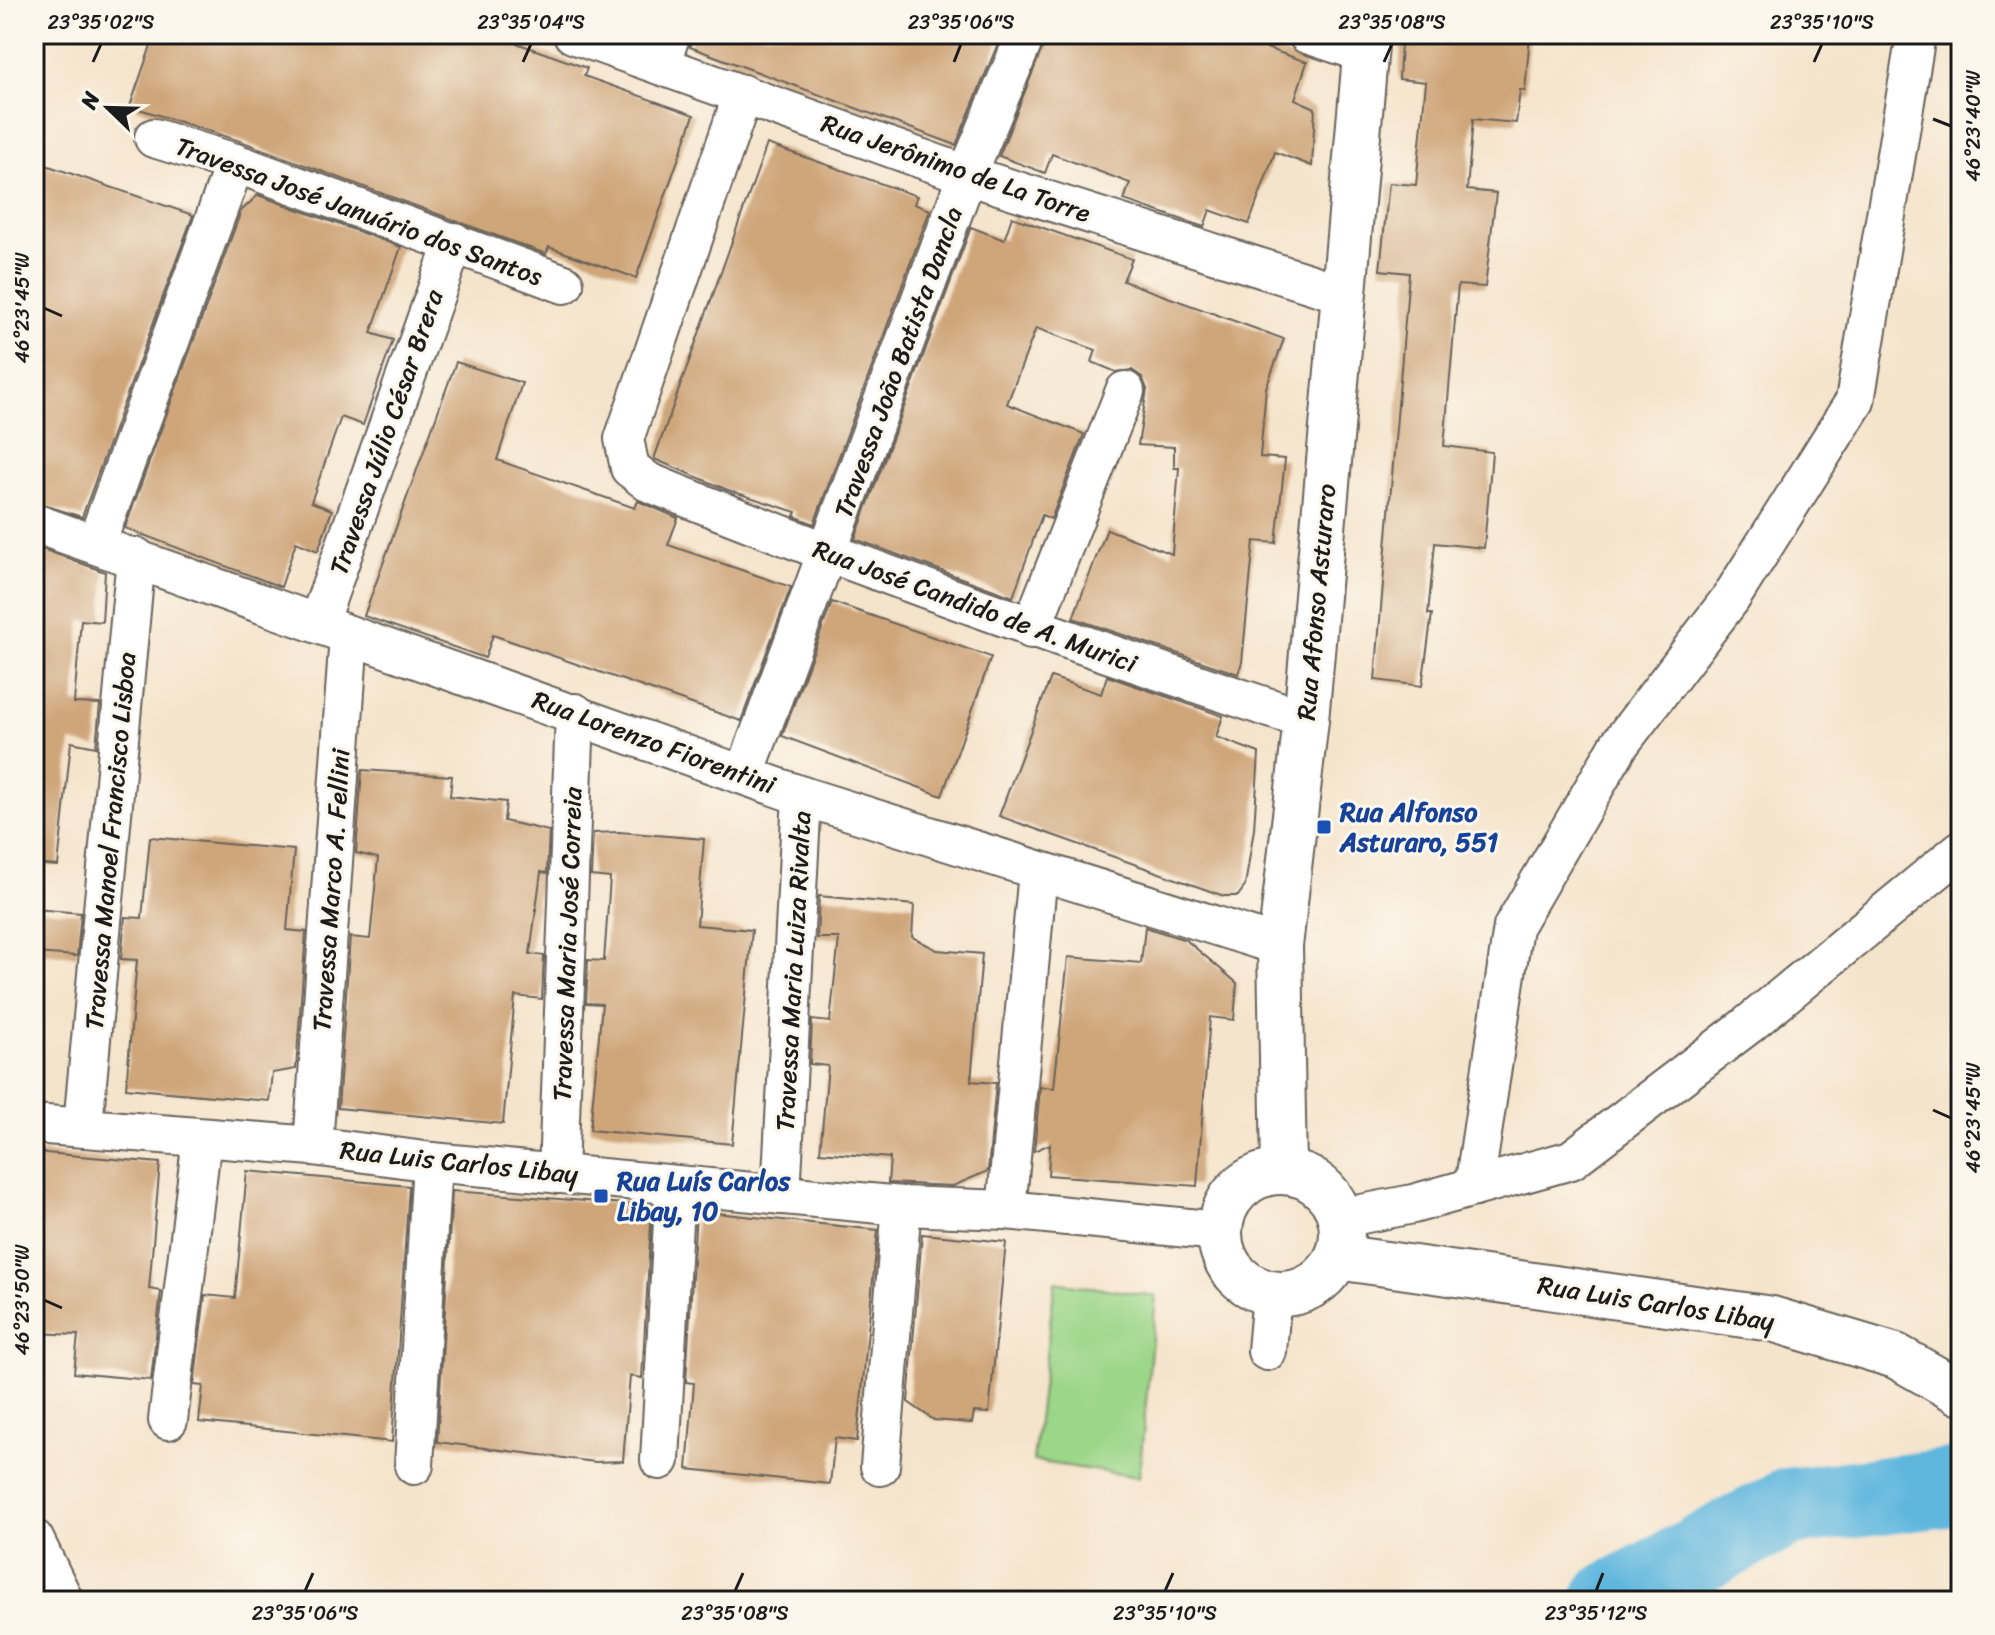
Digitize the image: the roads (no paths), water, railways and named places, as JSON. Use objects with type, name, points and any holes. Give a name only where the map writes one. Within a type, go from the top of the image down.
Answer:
[{"type":"street","name":"Rua Jerônimo de La Torre","points":[[573,34],[666,49],[743,94],[967,175],[1343,294]]},
{"type":"street","name":"Travessa João Batista Dancla","points":[[745,773],[967,175],[1026,34]]},
{"type":"street","points":[[1307,34],[1366,44]]},
{"type":"street","points":[[1474,1187],[1513,927],[1619,745],[1731,598],[1855,401],[1915,41]]},
{"type":"street","name":"Rua Afonso Asturaro","points":[[1284,1171],[1280,946],[1306,720],[1366,44]]},
{"type":"street","name":"Rua José Candido de A. Murici","points":[[743,94],[624,439],[630,468],[648,482],[827,555],[1031,629],[1306,720]]},
{"type":"street","name":"Travessa José Januário dos Santos","points":[[154,138],[235,163],[564,284]]},
{"type":"street","points":[[96,544],[235,163]]},
{"type":"street","name":"Travessa Júlio César Brera","points":[[334,629],[454,242]]},
{"type":"street","points":[[1031,629],[1125,391]]},
{"type":"street","name":"Rua Lorenzo Fiorentini","points":[[34,523],[745,773],[802,796],[1280,946]]},
{"type":"street","name":"Travessa Manoel Francisco Lisboa","points":[[83,1125],[136,557]]},
{"type":"street","name":"Travessa Marco A. Fellini","points":[[313,1146],[334,629]]},
{"type":"street","name":"Travessa Maria José Correia","points":[[558,1174],[575,713]]},
{"type":"street","name":"Travessa Maria Luiza Rivalta","points":[[781,1195],[802,796]]},
{"type":"street","points":[[1339,1237],[1413,1204],[1571,1160],[1748,1025],[1961,850]]},
{"type":"street","points":[[1006,1210],[1038,872]]},
{"type":"street","name":"Rua Luis Carlos Libay","points":[[34,1124],[83,1125],[313,1146],[432,1162],[902,1206],[1006,1210],[1219,1231]]},
{"type":"street","points":[[168,1420],[202,1138]]},
{"type":"street","points":[[414,1465],[432,1162]]},
{"type":"street","points":[[1284,1171],[1320,1185],[1339,1237],[1326,1274],[1311,1286],[1292,1294],[1272,1294],[1251,1287],[1234,1273],[1223,1253],[1219,1231],[1222,1212],[1232,1194],[1264,1173],[1284,1171]]},
{"type":"street","points":[[660,1460],[675,1185]]},
{"type":"street","points":[[880,1466],[902,1206]]},
{"type":"street","name":"Rua Luis Carlos Libay","points":[[1339,1237],[1772,1319],[1896,1356],[1961,1393]]},
{"type":"street","points":[[1267,1351],[1272,1294]]},
{"type":"street","points":[[34,1539],[64,1601]]},
{"type":"waterway","points":[[1610,1601],[1789,1507],[1961,1486]]},
{"type":"place","name":"Rua Alfonso Asturaro, 551","points":[[1324,827]]},
{"type":"place","name":"Rua Luís Carlos Libay, 10","points":[[601,1196]]}]
